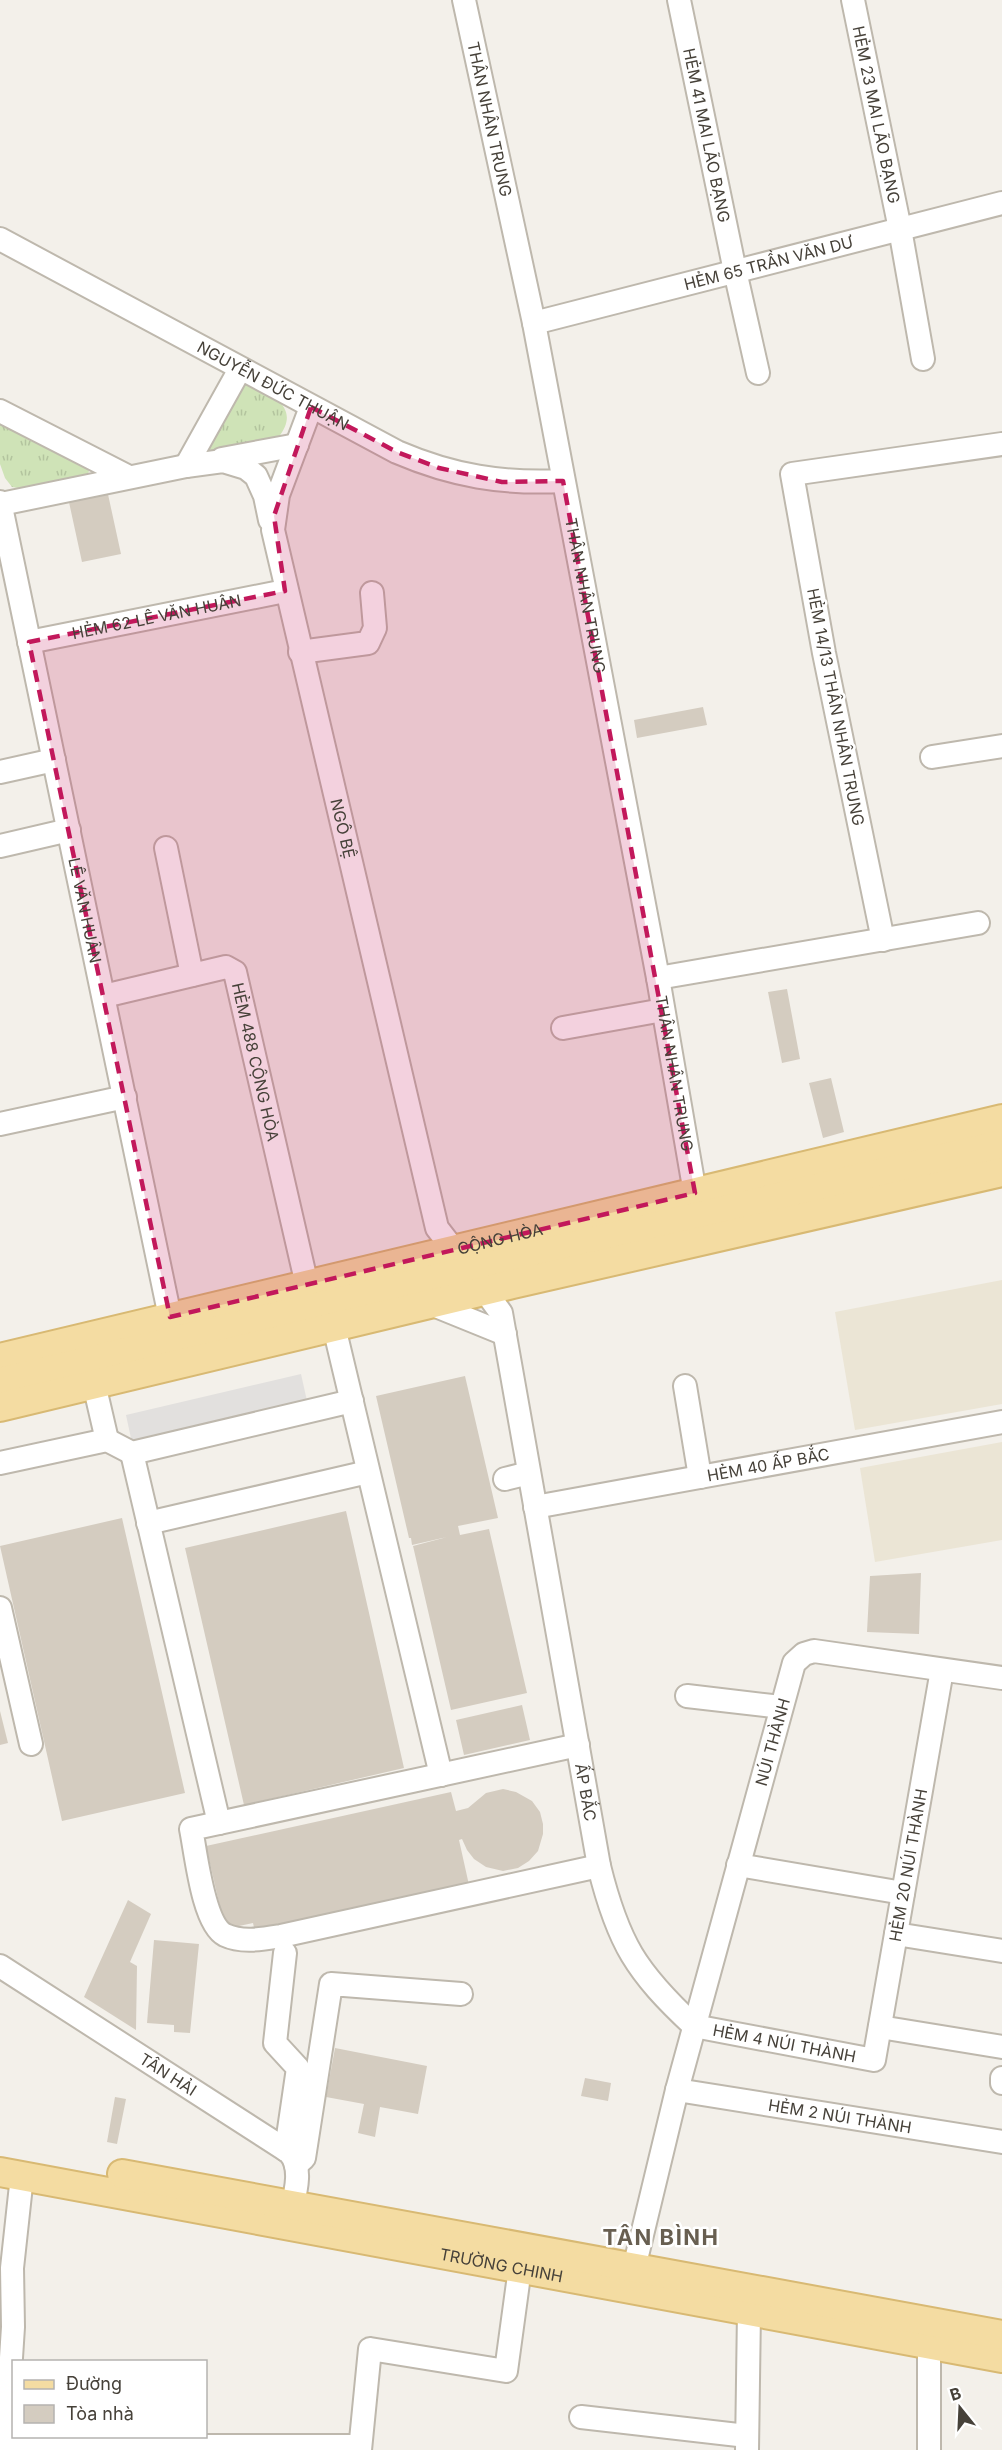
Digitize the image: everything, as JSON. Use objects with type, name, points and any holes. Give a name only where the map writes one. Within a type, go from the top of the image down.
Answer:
[{"type":"main road","name":"CỘNG HÒA","points":[[0,1407],[431,1304],[469,1270],[695,1192],[1002,1119]]},
{"type":"main road","name":"CỘNG HÒA","points":[[0,1382],[1002,1144]]},
{"type":"main road","name":"CỘNG HÒA","points":[[0,1358],[307,1285],[469,1270],[1002,1172]]},
{"type":"main road","name":"TRƯỜNG CHINH","points":[[0,2152],[520,2268],[632,2279],[749,2311],[929,2333],[1002,2335]]},
{"type":"main road","name":"TRƯỜNG CHINH","points":[[11,2174],[290,2215],[929,2333],[1002,2358]]},
{"type":"street","name":"THÂN NHÂN TRUNG","points":[[464,0],[534,323],[562,481],[658,978],[695,1192]]},
{"type":"street","name":"HẺM 41 MAI LÃO BẠNG","points":[[679,0],[758,373]]},
{"type":"street","name":"HẺM 23 MAI LÃO BẠNG","points":[[853,0],[900,229],[923,359]]},
{"type":"street","name":"HẺM 65 TRẦN VĂN DƯ","points":[[534,323],[1002,203]]},
{"type":"street","name":"NGUYỄN ĐỨC THUẬN","points":[[0,239],[397,452],[440,468],[502,482],[562,481]]},
{"type":"street","points":[[196,464],[240,369]]},
{"type":"street","name":"NGÔ BỆ","points":[[311,407],[278,495],[273,530],[285,591],[437,1227],[469,1270]]},
{"type":"street","points":[[0,411],[129,477]]},
{"type":"street","points":[[0,503],[297,445]]},
{"type":"street","name":"HẺM 14/13 THÂN NHÂN TRUNG","points":[[883,940],[824,653],[792,474],[1002,445]]},
{"type":"street","points":[[196,464],[232,463],[246,468],[256,476],[265,496],[273,530]]},
{"type":"street","name":"LÊ VĂN HUÂN","points":[[0,503],[10,601],[29,642],[170,1317]]},
{"type":"street","name":"HẺM 62 LÊ VĂN HUÂN","points":[[29,642],[285,591]]},
{"type":"street","points":[[300,652],[368,643],[375,627],[372,593]]},
{"type":"street","points":[[932,757],[1002,747]]},
{"type":"street","points":[[0,772],[54,760]]},
{"type":"street","points":[[0,846],[69,830]]},
{"type":"street","points":[[166,848],[192,975]]},
{"type":"street","points":[[658,978],[978,923]]},
{"type":"street","name":"HẺM 488 CỘNG HÒA","points":[[104,996],[226,967],[236,972],[307,1285]]},
{"type":"street","points":[[563,1028],[663,1010]]},
{"type":"street","points":[[0,1124],[125,1097]]},
{"type":"street","name":"ẤP BẮC","points":[[469,1270],[501,1313],[598,1866],[612,1916],[627,1949],[649,1982],[694,2026]]},
{"type":"street","points":[[431,1304],[505,1334]]},
{"type":"street","points":[[334,1327],[441,1775]]},
{"type":"street","points":[[94,1384],[107,1440]]},
{"type":"street","points":[[686,1386],[700,1477]]},
{"type":"street","points":[[0,1463],[107,1440],[132,1453],[352,1401]]},
{"type":"street","name":"HẺM 40 ẤP BẮC","points":[[536,1507],[1002,1422]]},
{"type":"street","points":[[132,1453],[219,1823]]},
{"type":"street","points":[[148,1523],[368,1472]]},
{"type":"street","points":[[505,1479],[529,1473]]},
{"type":"street","points":[[0,1608],[31,1744]]},
{"type":"street","name":"NÚI THÀNH","points":[[694,2026],[792,1665],[796,1659],[809,1652],[1002,1678]]},
{"type":"street","name":"HẺM 20 NÚI THÀNH","points":[[874,2060],[942,1670]]},
{"type":"street","points":[[687,1696],[781,1707]]},
{"type":"street","points":[[578,1745],[190,1829],[207,1907],[213,1924],[224,1934],[240,1938],[259,1939],[281,1936],[598,1866]]},
{"type":"street","points":[[738,1864],[903,1893]]},
{"type":"street","points":[[896,1934],[1002,1951]]},
{"type":"street","points":[[285,1953],[275,2043],[298,2068],[291,2157],[297,2172],[290,2215]]},
{"type":"street","name":"TÂN HẢI","points":[[0,1966],[291,2157]]},
{"type":"street","points":[[291,2157],[304,2158],[331,1984],[461,1994]]},
{"type":"street","points":[[632,2279],[694,2026]]},
{"type":"street","name":"HẺM 4 NÚI THÀNH","points":[[694,2026],[874,2060]]},
{"type":"street","points":[[880,2027],[1002,2047]]},
{"type":"street","points":[[1002,2078],[1002,2083]]},
{"type":"street","name":"HẺM 2 NÚI THÀNH","points":[[677,2090],[1002,2142]]},
{"type":"street","points":[[11,2174],[13,2327],[4,2447],[360,2448],[370,2349],[506,2371],[520,2268]]},
{"type":"street","points":[[581,2417],[747,2443],[749,2311]]},
{"type":"street","points":[[929,2333],[929,2450]]},
{"type":"highlighted area","points":[[311,407],[397,452],[439,468],[502,482],[563,481],[695,1193],[170,1317],[29,642],[285,591],[274,516]]},
{"type":"shaded area","points":[[1002,1280],[1002,1404],[855,1430],[835,1312]]},
{"type":"shaded area","points":[[301,1374],[307,1401],[132,1443],[126,1415]]},
{"type":"shaded area","points":[[1002,1442],[1002,1540],[875,1562],[860,1468]]},
{"type":"green space","points":[[242,380],[279,401],[287,417],[285,427],[278,438],[210,456],[205,452]]},
{"type":"green space","points":[[0,423],[84,465],[89,471],[87,477],[24,489],[12,487],[5,478],[0,464]]},
{"type":"building","points":[[106,485],[121,554],[82,562],[67,493]]},
{"type":"building","points":[[703,707],[707,725],[637,738],[634,720]]},
{"type":"building","points":[[787,989],[800,1059],[782,1063],[768,992]]},
{"type":"building","points":[[831,1078],[844,1132],[823,1138],[809,1083]]},
{"type":"building","points":[[465,1376],[498,1518],[458,1526],[460,1535],[489,1529],[527,1693],[451,1710],[413,1546],[447,1537],[412,1545],[376,1396]]},
{"type":"building","points":[[346,1511],[404,1768],[244,1805],[185,1548]]},
{"type":"building","points":[[122,1518],[185,1793],[62,1821],[0,1546]]},
{"type":"building","points":[[921,1573],[919,1634],[867,1632],[870,1576]]},
{"type":"building","points":[[522,1705],[530,1740],[464,1755],[456,1720]]},
{"type":"building","points":[[0,1711],[8,1743],[0,1745]]},
{"type":"building","points":[[503,1789],[516,1792],[532,1801],[540,1812],[543,1824],[543,1834],[538,1851],[518,1868],[503,1871],[486,1867],[474,1859],[462,1839],[459,1840],[469,1885],[255,1932],[253,1923],[225,1929],[206,1846],[451,1792],[456,1811],[468,1808],[486,1793]]},
{"type":"building","points":[[128,1900],[151,1914],[130,1962],[137,1966],[136,2030],[84,1997]]},
{"type":"building","points":[[154,1940],[199,1944],[190,2033],[174,2032],[174,2025],[147,2023]]},
{"type":"building","points":[[335,2048],[427,2066],[418,2114],[380,2107],[375,2137],[358,2133],[364,2104],[326,2097]]},
{"type":"building","points":[[585,2078],[611,2083],[608,2101],[581,2096]]},
{"type":"building","points":[[115,2097],[126,2099],[117,2144],[107,2142]]},
{"type":"district","name":"TÂN BÌNH","points":[[661,2237]]}]
